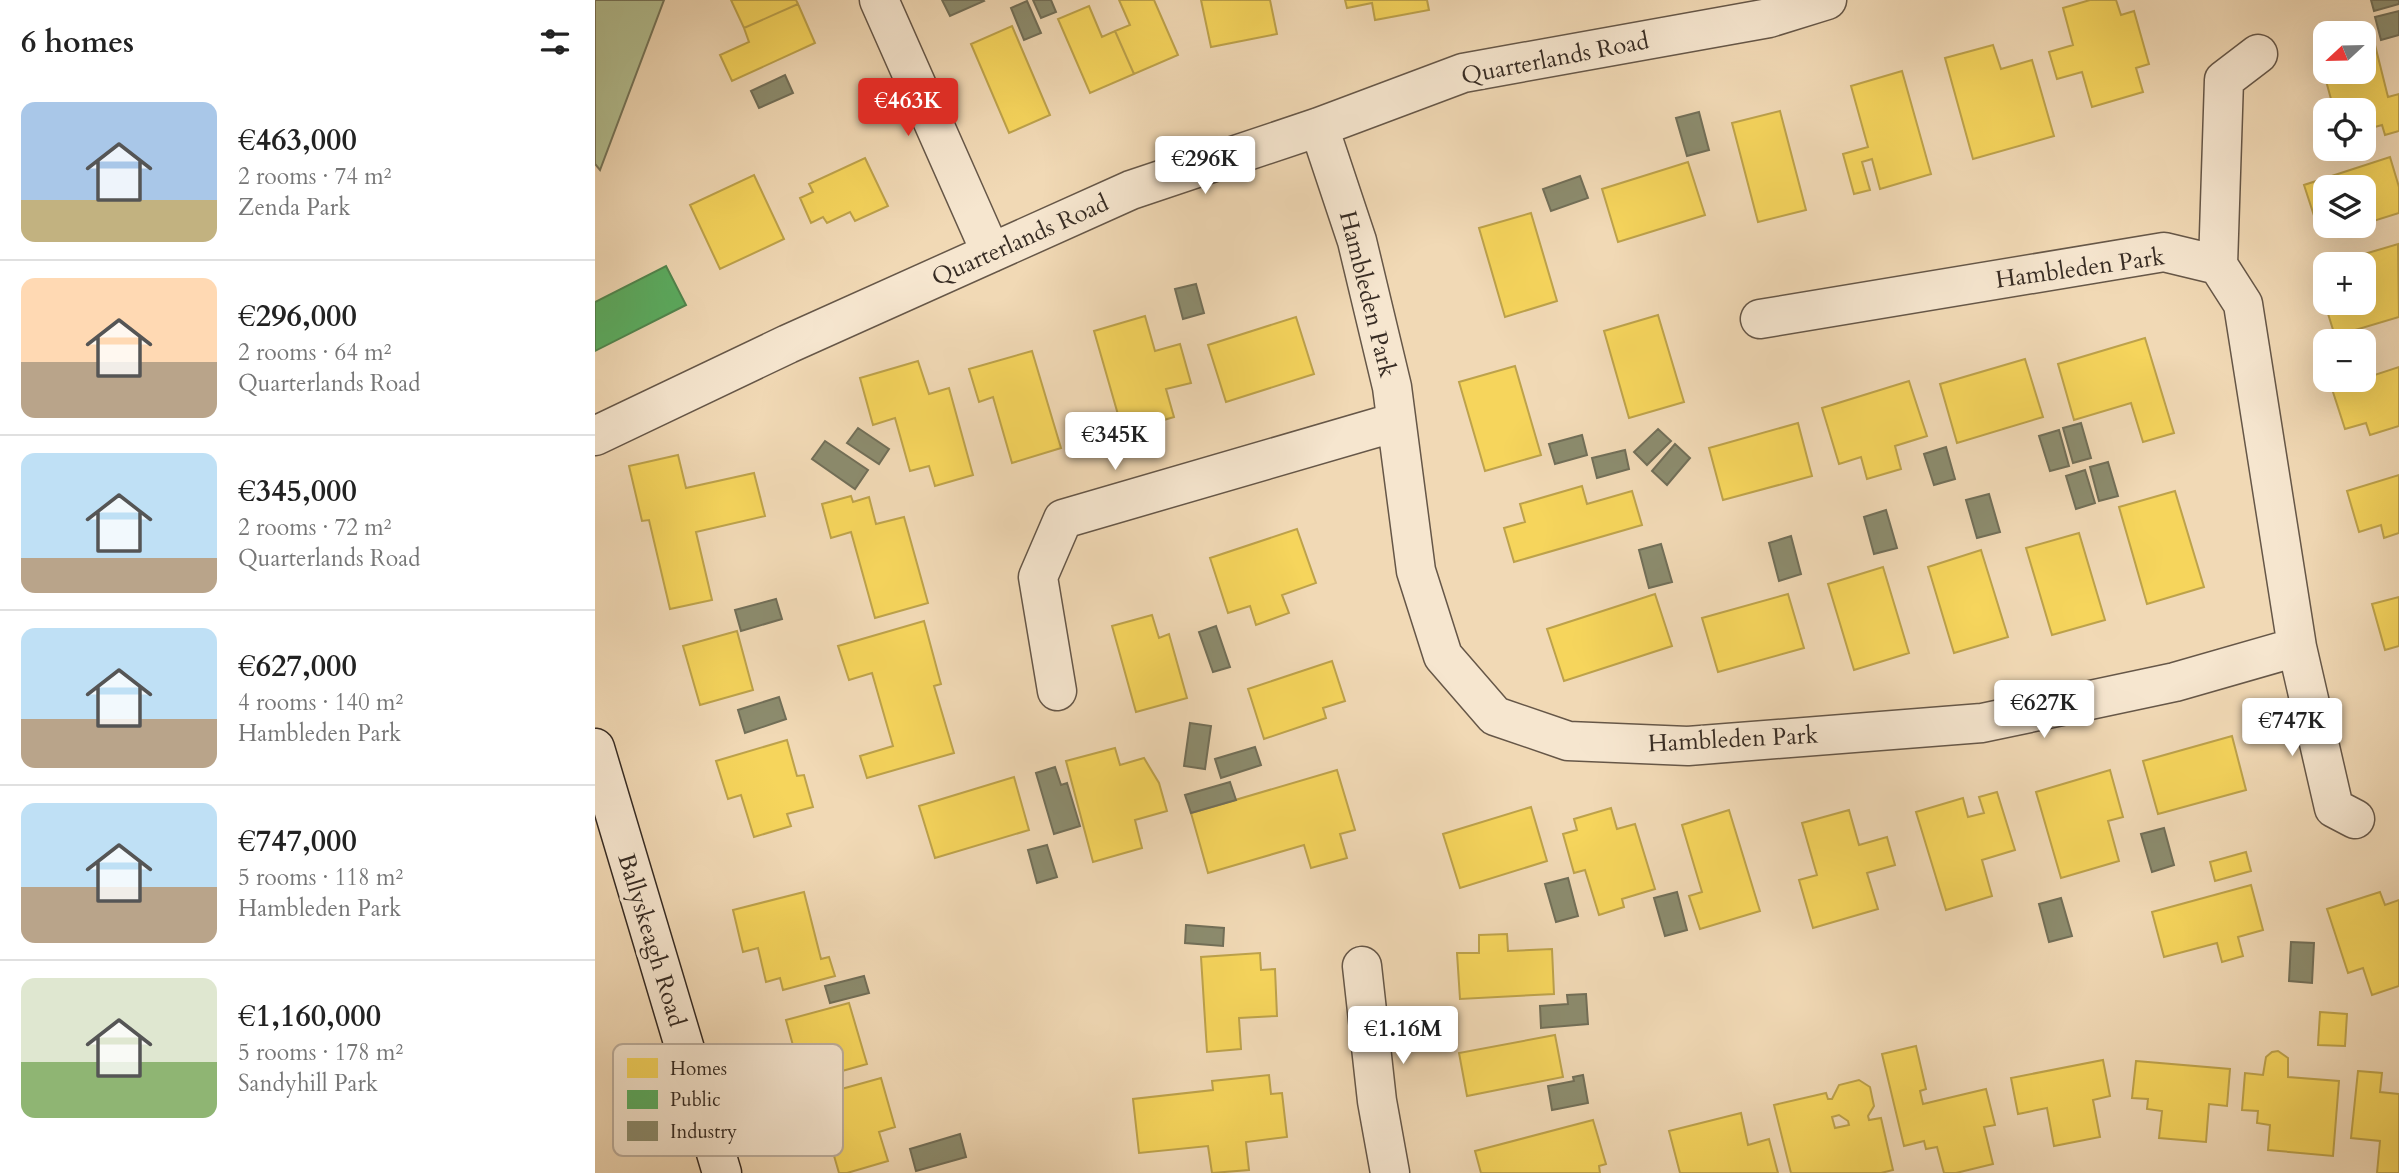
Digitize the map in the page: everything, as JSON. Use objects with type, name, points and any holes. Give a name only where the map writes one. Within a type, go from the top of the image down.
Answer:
[{"type":"street","points":[[879,0],[991,253]]},
{"type":"street","name":"Quarterlands Road","points":[[595,436],[787,344],[1131,190],[1319,127],[1463,73],[1769,18],[1827,0]]},
{"type":"street","points":[[2258,54],[2224,80],[2218,265],[2243,304],[2297,647],[2334,807],[2355,819]]},
{"type":"street","name":"Hambleden Park","points":[[1319,127],[1357,241],[1392,387],[1416,571],[1443,656],[1495,716],[1567,741],[1688,746],[1982,723],[2175,682],[2297,647]]},
{"type":"street","name":"Hambleden Park","points":[[1760,319],[2164,252],[2218,265]]},
{"type":"street","points":[[1057,691],[1038,577],[1063,519],[1396,422]]},
{"type":"street","name":"Ballyskeagh Road","points":[[595,748],[683,1044]]},
{"type":"street","points":[[1362,967],[1377,1101],[1390,1173]]},
{"type":"street","name":"Ballyskeagh Road","points":[[717,1156],[722,1173]]},
{"type":"green space","points":[[595,0],[664,0],[600,170],[595,164]]},
{"type":"building: Homes","points":[[731,0],[796,0],[798,4],[744,28]]},
{"type":"building: Homes","points":[[1119,0],[1154,0],[1178,55],[1134,74],[1115,31],[1130,25]]},
{"type":"building: Homes","points":[[1201,0],[1270,0],[1277,34],[1211,47]]},
{"type":"building: Homes","points":[[1345,0],[1427,0],[1429,10],[1375,20],[1372,3],[1347,8]]},
{"type":"building: Homes","points":[[2090,0],[2116,0],[2121,15],[2134,11],[2149,64],[2136,68],[2143,92],[2092,107],[2082,72],[2057,79],[2049,52],[2073,45],[2063,8]]},
{"type":"building: Homes","points":[[798,4],[815,43],[732,81],[720,55],[749,42],[744,28]]},
{"type":"building: Homes","points":[[1089,6],[1102,37],[1115,31],[1134,74],[1090,93],[1058,19]]},
{"type":"building: Homes","points":[[1012,26],[1050,115],[1009,133],[971,44]]},
{"type":"building: Homes","points":[[1993,45],[2001,69],[2032,60],[2054,136],[1973,159],[1945,58]]},
{"type":"building: Homes","points":[[2377,53],[2388,97],[2399,94],[2399,131],[2385,135],[2382,125],[2376,127],[2376,98],[2331,98],[2327,84],[2377,84]]},
{"type":"building: Homes","points":[[1902,71],[1931,174],[1880,189],[1872,159],[1862,162],[1870,190],[1854,194],[1843,154],[1868,147],[1851,86]]},
{"type":"building: Homes","points":[[1780,111],[1806,210],[1758,222],[1732,123]]},
{"type":"building: Homes","points":[[2390,157],[2399,187],[2399,213],[2376,220],[2376,175],[2335,175]]},
{"type":"building: Homes","points":[[865,158],[888,206],[855,221],[850,212],[827,223],[823,217],[811,223],[800,198],[813,192],[809,184]]},
{"type":"building: Homes","points":[[1688,162],[1705,215],[1618,242],[1602,189]]},
{"type":"building: Homes","points":[[754,175],[784,239],[720,269],[690,205]]},
{"type":"building: Homes","points":[[2313,182],[2313,213],[2304,185]]},
{"type":"building: Homes","points":[[1531,213],[1557,301],[1505,317],[1479,228]]},
{"type":"building: Homes","points":[[2398,244],[2399,317],[2359,329],[2333,329],[2328,315],[2376,315],[2376,252],[2371,252]]},
{"type":"building: Homes","points":[[1658,315],[1684,402],[1629,418],[1604,331]]},
{"type":"building: Homes","points":[[1145,316],[1155,351],[1180,344],[1191,383],[1166,389],[1174,417],[1123,432],[1094,331]]},
{"type":"building: Homes","points":[[1296,317],[1314,374],[1226,402],[1208,345]]},
{"type":"building: Homes","points":[[2145,338],[2174,433],[2143,442],[2131,403],[2074,420],[2058,364]]},
{"type":"building: Homes","points":[[1032,351],[1061,448],[1012,463],[993,397],[979,402],[969,369]]},
{"type":"building: Homes","points":[[2025,359],[2043,417],[1957,443],[1940,384]]},
{"type":"building: Homes","points":[[918,361],[929,394],[949,388],[973,475],[935,486],[929,466],[910,471],[895,418],[873,425],[860,378]]},
{"type":"building: Homes","points":[[1515,366],[1541,455],[1485,471],[1459,382]]},
{"type":"building: Homes","points":[[2399,367],[2399,426],[2370,435],[2366,423],[2345,429],[2333,392],[2376,392],[2376,375]]},
{"type":"building: Homes","points":[[1909,381],[1927,436],[1895,446],[1901,469],[1867,479],[1861,457],[1839,464],[1822,408]]},
{"type":"building: Homes","points":[[1798,423],[1812,476],[1723,500],[1709,448]]},
{"type":"building: Homes","points":[[678,455],[686,488],[754,473],[765,516],[696,532],[712,600],[670,609],[649,520],[642,521],[629,466]]},
{"type":"building: Homes","points":[[2399,475],[2399,533],[2384,538],[2381,525],[2359,532],[2347,491]]},
{"type":"building: Homes","points":[[1582,486],[1587,504],[1632,491],[1642,525],[1514,562],[1504,528],[1525,522],[1520,504]]},
{"type":"building: Homes","points":[[2175,491],[2204,587],[2147,604],[2119,507]]},
{"type":"building: Homes","points":[[851,496],[853,502],[869,497],[876,524],[904,517],[928,603],[875,618],[851,532],[831,538],[822,504]]},
{"type":"building: Homes","points":[[1297,529],[1316,583],[1282,595],[1289,613],[1256,625],[1250,606],[1228,613],[1210,558]]},
{"type":"building: Homes","points":[[2079,533],[2105,620],[2052,635],[2026,548]]},
{"type":"building: Homes","points":[[1981,550],[2008,637],[1954,653],[1928,567]]},
{"type":"building: Homes","points":[[1883,567],[1909,653],[1854,670],[1828,584]]},
{"type":"building: Homes","points":[[1655,594],[1672,646],[1564,681],[1547,629]]},
{"type":"building: Homes","points":[[1788,594],[1804,648],[1718,672],[1702,618]]},
{"type":"building: Homes","points":[[2399,597],[2399,646],[2385,650],[2372,604]]},
{"type":"building: Homes","points":[[1152,615],[1159,638],[1169,634],[1187,698],[1136,712],[1112,626]]},
{"type":"building: Homes","points":[[924,621],[941,684],[934,686],[954,753],[867,778],[860,756],[893,746],[872,673],[849,680],[838,646]]},
{"type":"building: Homes","points":[[737,631],[753,690],[700,705],[683,646]]},
{"type":"building: Homes","points":[[1332,661],[1345,701],[1323,708],[1326,718],[1264,739],[1248,689]]},
{"type":"building: Homes","points":[[2232,736],[2246,790],[2158,814],[2143,761]]},
{"type":"building: Homes","points":[[787,740],[797,776],[804,775],[813,807],[787,814],[791,826],[754,837],[741,795],[728,799],[716,761]]},
{"type":"building: Homes","points":[[1115,748],[1120,765],[1144,758],[1159,783],[1167,811],[1135,820],[1142,848],[1093,862],[1066,761]]},
{"type":"building: Homes","points":[[1337,770],[1355,830],[1340,834],[1347,858],[1311,868],[1304,845],[1208,873],[1191,813]]},
{"type":"building: Homes","points":[[2110,770],[2123,817],[2108,821],[2119,861],[2061,878],[2036,792]]},
{"type":"building: Homes","points":[[1014,777],[1029,830],[935,858],[919,806]]},
{"type":"building: Homes","points":[[1997,792],[2015,850],[1982,860],[1992,896],[1946,910],[1916,812],[1963,798],[1968,817],[1984,813],[1979,797]]},
{"type":"building: Homes","points":[[1531,807],[1547,861],[1460,888],[1443,834]]},
{"type":"building: Homes","points":[[1611,808],[1617,829],[1635,824],[1655,889],[1622,899],[1624,907],[1599,915],[1585,870],[1574,873],[1563,834],[1577,830],[1574,819]]},
{"type":"building: Homes","points":[[1729,810],[1760,911],[1700,929],[1689,896],[1702,892],[1682,825]]},
{"type":"building: Homes","points":[[1849,810],[1859,845],[1887,837],[1895,865],[1867,873],[1878,909],[1813,928],[1799,880],[1817,875],[1802,823]]},
{"type":"building: Homes","points":[[2246,852],[2251,871],[2215,881],[2210,862]]},
{"type":"building: Homes","points":[[2251,885],[2263,930],[2238,937],[2243,956],[2222,962],[2217,943],[2164,957],[2152,912]]},
{"type":"building: Homes","points":[[804,892],[821,959],[829,957],[835,976],[783,990],[780,978],[766,982],[758,948],[743,952],[733,910]]},
{"type":"building: Homes","points":[[2380,892],[2385,905],[2399,900],[2399,986],[2372,995],[2363,968],[2348,973],[2327,909]]},
{"type":"building: Homes","points":[[1507,934],[1508,951],[1552,949],[1554,994],[1460,999],[1457,953],[1479,953],[1479,935]]},
{"type":"building: Homes","points":[[1260,953],[1261,970],[1275,969],[1277,1016],[1239,1018],[1241,1049],[1207,1052],[1201,957]]},
{"type":"building: Homes","points":[[849,1003],[867,1064],[843,1071],[843,1044],[793,1044],[786,1020]]},
{"type":"building: Homes","points":[[2320,1012],[2347,1014],[2345,1046],[2318,1045]]},
{"type":"building: Homes","points":[[1555,1035],[1563,1077],[1467,1096],[1459,1053]]},
{"type":"building: Homes","points":[[1916,1046],[1926,1089],[1920,1091],[1923,1104],[1986,1089],[1995,1125],[1984,1127],[1993,1164],[1956,1173],[1944,1173],[1937,1147],[1926,1149],[1924,1141],[1904,1146],[1882,1054]]},
{"type":"building: Homes","points":[[2278,1051],[2288,1058],[2288,1077],[2339,1081],[2333,1156],[2268,1150],[2270,1125],[2257,1123],[2258,1111],[2242,1110],[2245,1073],[2263,1075],[2266,1057]]},
{"type":"building: Homes","points":[[2103,1060],[2110,1096],[2093,1100],[2100,1137],[2054,1146],[2047,1108],[2018,1114],[2011,1078]]},
{"type":"building: Homes","points":[[2136,1061],[2230,1069],[2227,1106],[2209,1104],[2206,1142],[2159,1138],[2162,1111],[2147,1109],[2148,1099],[2132,1098]]},
{"type":"building: Homes","points":[[2358,1071],[2382,1073],[2380,1092],[2399,1094],[2399,1173],[2377,1173],[2380,1141],[2351,1138]]},
{"type":"building: Homes","points":[[1269,1075],[1271,1094],[1282,1093],[1287,1137],[1246,1142],[1249,1170],[1212,1173],[1208,1146],[1139,1153],[1133,1099],[1213,1090],[1212,1081]]},
{"type":"building: Homes","points":[[881,1078],[895,1127],[879,1132],[888,1161],[839,1173],[834,1156],[843,1156],[843,1089]]},
{"type":"building: Homes","points":[[1859,1080],[1870,1087],[1874,1106],[1868,1116],[1869,1120],[1881,1118],[1893,1170],[1881,1173],[1791,1173],[1774,1105],[1826,1093],[1828,1099],[1832,1099],[1839,1085]],"holes":[[[1839,1115],[1848,1121],[1849,1125],[1835,1128],[1832,1117]]]},
{"type":"building: Homes","points":[[1741,1113],[1748,1145],[1769,1139],[1778,1173],[1680,1173],[1669,1131]]},
{"type":"building: Homes","points":[[1593,1120],[1606,1164],[1599,1166],[1600,1173],[1481,1173],[1475,1151]]},
{"type":"building: Public","points":[[666,266],[686,305],[595,351],[595,302]]},
{"type":"building: Industry","points":[[942,0],[983,0],[984,1],[950,16]]},
{"type":"building: Industry","points":[[1033,0],[1051,0],[1056,12],[1041,18]]},
{"type":"building: Industry","points":[[2371,0],[2399,0],[2399,4],[2374,11]]},
{"type":"building: Industry","points":[[1027,1],[1041,33],[1024,40],[1011,8]]},
{"type":"building: Industry","points":[[2399,11],[2399,35],[2381,40],[2375,17]]},
{"type":"building: Industry","points":[[785,75],[793,93],[759,108],[751,91]]},
{"type":"building: Industry","points":[[1699,112],[1709,150],[1687,156],[1676,118]]},
{"type":"building: Industry","points":[[1580,176],[1588,198],[1551,211],[1543,189]]},
{"type":"building: Industry","points":[[1196,284],[1204,313],[1183,319],[1175,289]]},
{"type":"building: Industry","points":[[2081,423],[2091,458],[2073,463],[2063,428]]},
{"type":"building: Industry","points":[[858,428],[889,449],[879,464],[847,443]]},
{"type":"building: Industry","points":[[1658,429],[1671,441],[1647,465],[1634,452]]},
{"type":"building: Industry","points":[[2059,430],[2069,466],[2050,471],[2039,436]]},
{"type":"building: Industry","points":[[1582,435],[1587,455],[1555,464],[1549,444]]},
{"type":"building: Industry","points":[[825,441],[868,470],[855,489],[812,459]]},
{"type":"building: Industry","points":[[1675,444],[1690,458],[1667,485],[1652,471]]},
{"type":"building: Industry","points":[[1946,447],[1955,479],[1934,485],[1924,454]]},
{"type":"building: Industry","points":[[1625,450],[1629,469],[1597,478],[1592,458]]},
{"type":"building: Industry","points":[[2108,462],[2118,496],[2099,501],[2090,467]]},
{"type":"building: Industry","points":[[2085,470],[2095,503],[2076,509],[2066,476]]},
{"type":"building: Industry","points":[[1989,494],[2000,532],[1977,538],[1966,500]]},
{"type":"building: Industry","points":[[1886,510],[1897,548],[1874,554],[1864,517]]},
{"type":"building: Industry","points":[[1791,536],[1801,574],[1779,581],[1769,543]]},
{"type":"building: Industry","points":[[1661,544],[1672,582],[1649,588],[1639,550]]},
{"type":"building: Industry","points":[[776,599],[782,619],[741,631],[735,610]]},
{"type":"building: Industry","points":[[1216,626],[1230,667],[1213,672],[1199,632]]},
{"type":"building: Industry","points":[[779,697],[786,719],[745,733],[738,710]]},
{"type":"building: Industry","points":[[1190,723],[1211,726],[1205,769],[1184,766]]},
{"type":"building: Industry","points":[[1255,747],[1261,765],[1221,778],[1215,759]]},
{"type":"building: Industry","points":[[1055,767],[1061,785],[1067,783],[1080,826],[1054,834],[1036,773]]},
{"type":"building: Industry","points":[[1230,782],[1236,800],[1191,813],[1185,795]]},
{"type":"building: Industry","points":[[2164,828],[2174,865],[2152,872],[2141,834]]},
{"type":"building: Industry","points":[[1047,845],[1057,877],[1037,883],[1028,850]]},
{"type":"building: Industry","points":[[1568,878],[1578,916],[1556,922],[1545,884]]},
{"type":"building: Industry","points":[[1677,892],[1687,930],[1665,936],[1654,898]]},
{"type":"building: Industry","points":[[2061,898],[2072,936],[2049,942],[2039,904]]},
{"type":"building: Industry","points":[[1186,925],[1224,928],[1223,946],[1185,943]]},
{"type":"building: Industry","points":[[2291,942],[2314,943],[2312,983],[2289,981]]},
{"type":"building: Industry","points":[[864,976],[869,993],[830,1003],[825,986]]},
{"type":"building: Industry","points":[[1586,994],[1588,1024],[1541,1028],[1540,1006],[1568,1004],[1567,995]]},
{"type":"building: Industry","points":[[1583,1075],[1588,1103],[1552,1110],[1548,1086],[1574,1081],[1573,1077]]},
{"type":"building: Industry","points":[[960,1134],[966,1157],[916,1171],[910,1149]]}]
